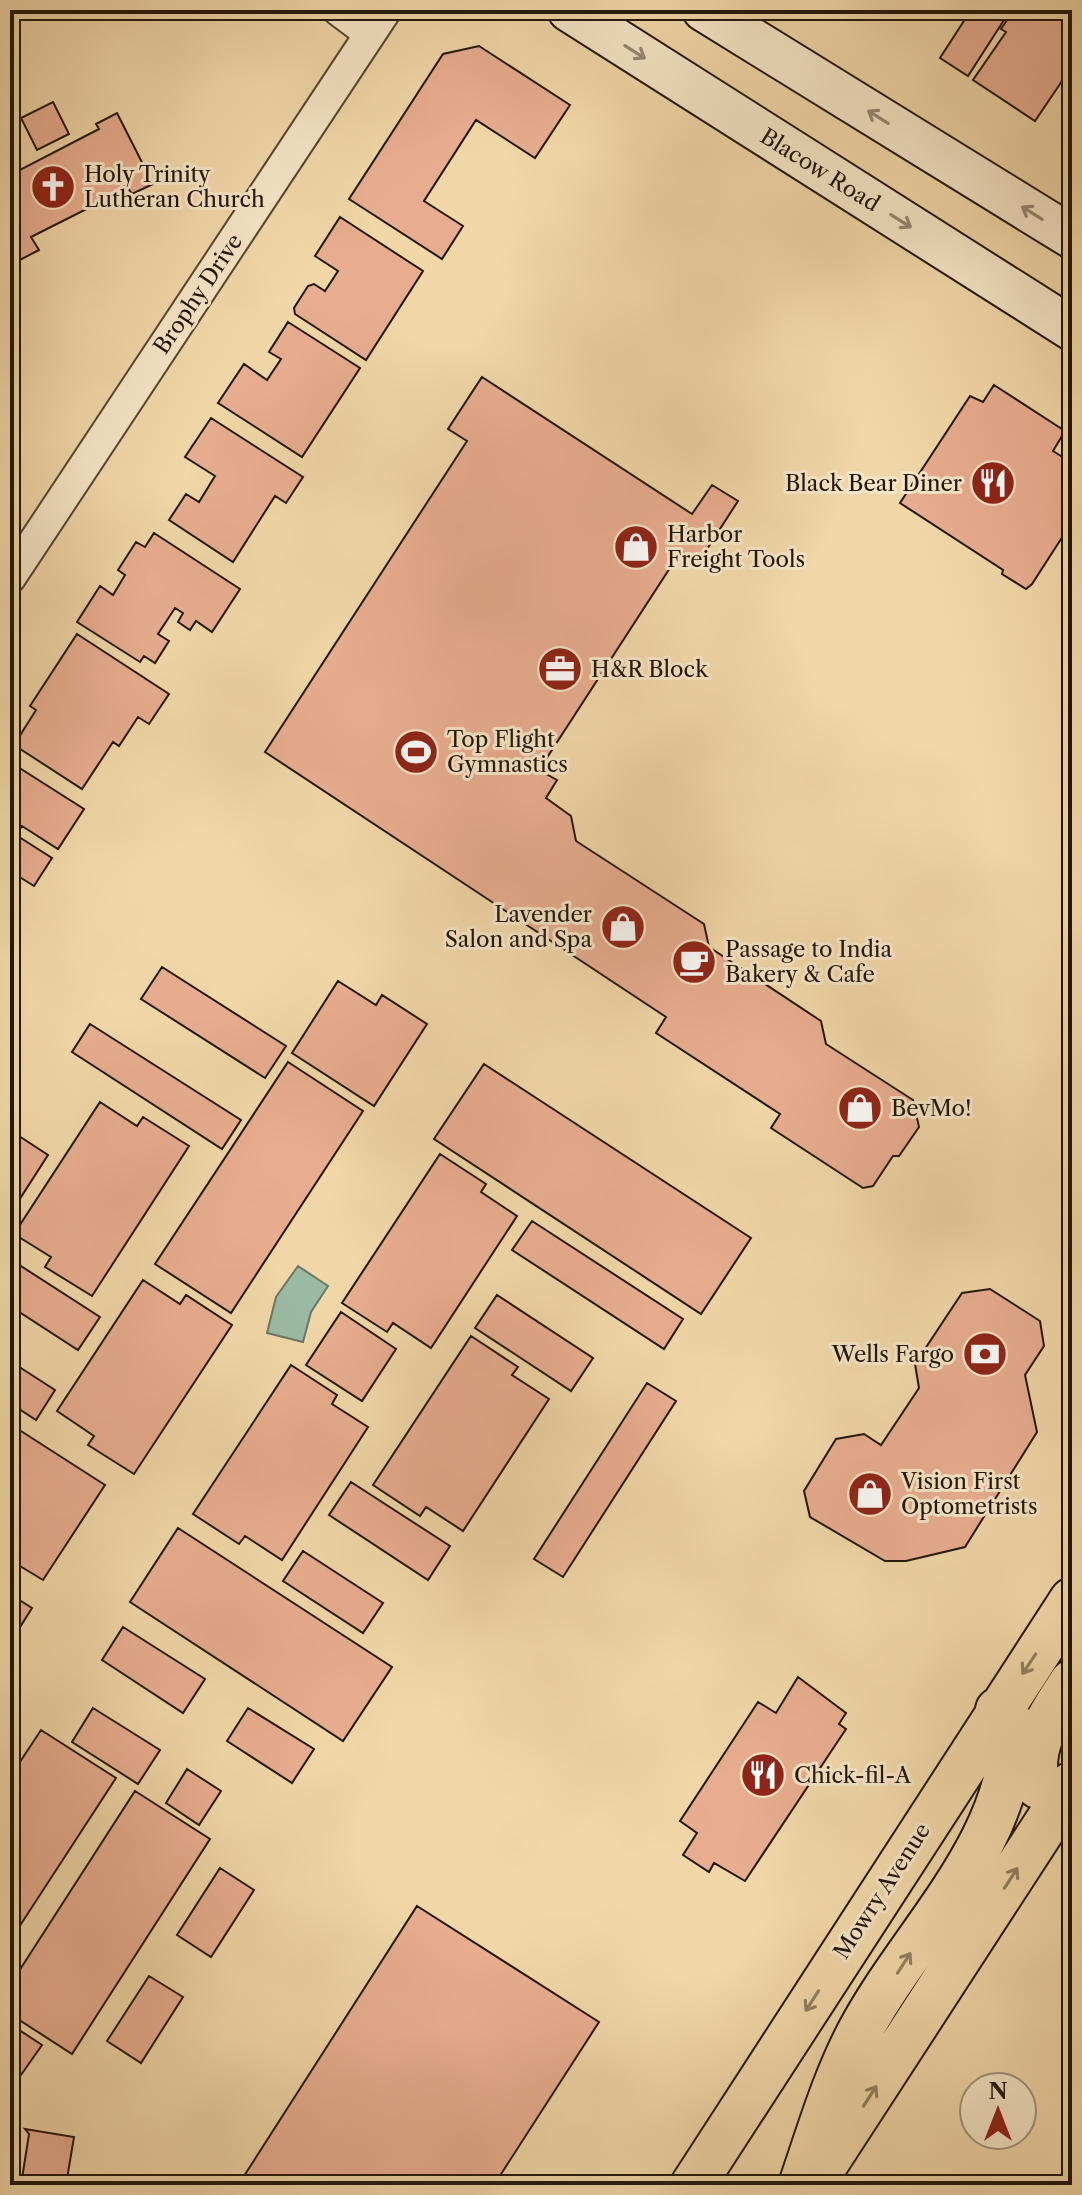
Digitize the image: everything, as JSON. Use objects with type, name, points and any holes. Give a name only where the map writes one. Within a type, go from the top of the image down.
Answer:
[{"type":"main road","name":"Blacow Road","points":[[569,10],[1072,329]]},
{"type":"main road","points":[[704,10],[1072,237]]},
{"type":"main road","name":"Mowry Avenue","points":[[693,2185],[1072,1600]]},
{"type":"main road","points":[[1063,1798],[1043,1799],[1036,1780],[1036,1752],[1041,1734],[1072,1682]]},
{"type":"main road","points":[[801,2185],[837,2082],[860,2031],[993,1824],[1007,1785],[1013,1748],[1013,1725],[998,1710]]},
{"type":"main road","points":[[812,2185],[1063,1798]]},
{"type":"street","points":[[338,10],[378,22]]},
{"type":"street","name":"Brophy Drive","points":[[10,578],[378,22]]},
{"type":"shaded area","points":[[298,1266],[328,1286],[311,1312],[303,1342],[267,1333],[276,1297]]},
{"type":"building","points":[[971,10],[988,10],[1004,20],[968,76],[940,58]]},
{"type":"building","points":[[1014,10],[1072,10],[1072,55],[1063,69],[1068,72],[1035,121],[973,80],[1006,32],[1001,29]]},
{"type":"building","points":[[479,46],[570,105],[535,158],[476,120],[424,201],[463,226],[442,259],[349,199],[443,54]]},
{"type":"building","points":[[53,102],[69,134],[37,150],[21,118]]},
{"type":"building","points":[[117,113],[153,184],[132,194],[128,188],[31,237],[39,250],[10,265],[10,175],[99,129],[96,124]]},
{"type":"building","points":[[340,217],[423,271],[366,360],[295,314],[294,308],[308,286],[314,284],[325,291],[338,271],[315,256]]},
{"type":"building","points":[[288,322],[360,368],[302,457],[218,403],[244,364],[267,380],[281,359],[269,352]]},
{"type":"building","points":[[482,377],[692,514],[712,485],[738,501],[698,563],[681,551],[539,770],[557,780],[546,798],[571,816],[576,841],[704,924],[709,947],[821,1021],[826,1044],[913,1100],[919,1127],[899,1156],[893,1156],[873,1186],[863,1188],[771,1128],[780,1114],[656,1033],[666,1017],[265,752],[467,441],[448,429]]},
{"type":"building","name":"Black Bear Diner","points":[[994,385],[1065,431],[1053,451],[1072,463],[1072,522],[1026,589],[1002,574],[1003,570],[900,503],[970,396],[983,402]]},
{"type":"building","points":[[211,418],[303,477],[286,503],[275,496],[233,562],[169,520],[186,494],[199,502],[215,476],[185,457]]},
{"type":"building","points":[[154,533],[240,589],[212,632],[196,621],[190,630],[178,622],[183,613],[175,608],[158,634],[169,641],[155,663],[144,656],[140,662],[77,622],[100,586],[113,595],[125,575],[118,570],[136,542],[145,547]]},
{"type":"building","points":[[77,634],[169,694],[149,724],[138,717],[119,746],[113,742],[82,789],[14,745],[36,710],[30,706]]},
{"type":"building","points":[[10,762],[84,809],[58,849],[22,826],[16,835],[52,858],[34,886],[10,871]]},
{"type":"building","points":[[162,967],[286,1046],[265,1078],[141,999]]},
{"type":"building","points":[[338,981],[376,1005],[382,995],[427,1024],[374,1106],[292,1053]]},
{"type":"building","points":[[90,1024],[241,1120],[222,1149],[72,1052]]},
{"type":"building","points":[[288,1062],[363,1111],[231,1313],[155,1264]]},
{"type":"building","points":[[484,1064],[751,1238],[701,1314],[434,1139]]},
{"type":"building","points":[[100,1102],[137,1126],[143,1117],[189,1146],[92,1296],[45,1267],[51,1257],[14,1234]]},
{"type":"building","points":[[19,1136],[48,1155],[14,1208],[10,1205],[10,1150]]},
{"type":"building","points":[[440,1154],[486,1184],[481,1192],[517,1216],[431,1348],[393,1323],[387,1332],[342,1303]]},
{"type":"building","points":[[532,1221],[683,1319],[664,1349],[512,1250]]},
{"type":"building","points":[[10,1259],[100,1317],[78,1350],[10,1306]]},
{"type":"building","points":[[143,1280],[180,1304],[186,1295],[232,1325],[134,1474],[88,1445],[94,1436],[57,1411]]},
{"type":"building","points":[[990,1289],[1040,1321],[1044,1346],[1025,1375],[1037,1432],[965,1547],[906,1561],[885,1561],[810,1517],[804,1491],[836,1439],[864,1434],[881,1445],[919,1388],[915,1364],[962,1293]]},
{"type":"building","points":[[497,1295],[593,1358],[571,1391],[475,1328]]},
{"type":"building","points":[[341,1312],[396,1349],[362,1401],[306,1365]]},
{"type":"building","points":[[471,1336],[518,1367],[512,1375],[549,1399],[463,1531],[426,1507],[420,1516],[373,1485]]},
{"type":"building","points":[[10,1361],[55,1390],[36,1420],[10,1403]]},
{"type":"building","points":[[291,1365],[337,1395],[332,1404],[368,1427],[282,1560],[245,1536],[239,1544],[193,1514]]},
{"type":"building","points":[[647,1383],[676,1401],[563,1577],[534,1559]]},
{"type":"building","points":[[10,1424],[105,1485],[43,1580],[10,1560]]},
{"type":"building","points":[[351,1482],[450,1546],[428,1580],[329,1515]]},
{"type":"building","points":[[178,1528],[392,1667],[343,1741],[130,1602]]},
{"type":"building","points":[[303,1551],[383,1603],[363,1633],[283,1581]]},
{"type":"building","points":[[10,1594],[32,1608],[10,1643]]},
{"type":"building","points":[[123,1627],[205,1679],[183,1713],[102,1660]]},
{"type":"building","name":"Chick-fil-A","points":[[798,1677],[846,1713],[839,1724],[846,1729],[745,1881],[714,1863],[709,1872],[683,1855],[697,1833],[680,1821],[758,1702],[776,1713]]},
{"type":"building","points":[[93,1708],[160,1750],[138,1784],[72,1742]]},
{"type":"building","points":[[248,1708],[314,1749],[292,1783],[227,1741]]},
{"type":"building","points":[[41,1730],[116,1778],[10,1941],[10,1777]]},
{"type":"building","points":[[187,1769],[221,1791],[199,1825],[166,1803]]},
{"type":"building","points":[[135,1791],[210,1839],[72,2054],[10,2014],[10,1985]]},
{"type":"building","points":[[220,1868],[254,1890],[211,1957],[177,1935]]},
{"type":"building","points":[[417,1906],[599,2022],[494,2185],[258,2185],[244,2176]]},
{"type":"building","points":[[149,1976],[183,1997],[141,2063],[107,2041]]},
{"type":"building","points":[[10,2024],[42,2045],[21,2075],[10,2068]]},
{"type":"building","points":[[25,2129],[74,2137],[66,2185],[21,2185],[29,2134]]},
{"type":"place","name":"Holy Trinity Lutheran Church","points":[[53,187]]},
{"type":"place","name":"Black Bear Diner","points":[[993,483]]},
{"type":"place","name":"Harbor Freight Tools","points":[[636,547]]},
{"type":"place","name":"H&R Block","points":[[560,669]]},
{"type":"place","name":"Top Flight Gymnastics","points":[[416,752]]},
{"type":"place","name":"Lavender Salon and Spa","points":[[623,927]]},
{"type":"place","name":"Passage to India Bakery & Cafe","points":[[694,962]]},
{"type":"place","name":"BevMo!","points":[[860,1108]]},
{"type":"place","name":"Wells Fargo","points":[[985,1354]]},
{"type":"place","name":"Vision First Optometrists","points":[[870,1494]]},
{"type":"place","name":"Chick-fil-A","points":[[763,1775]]}]
